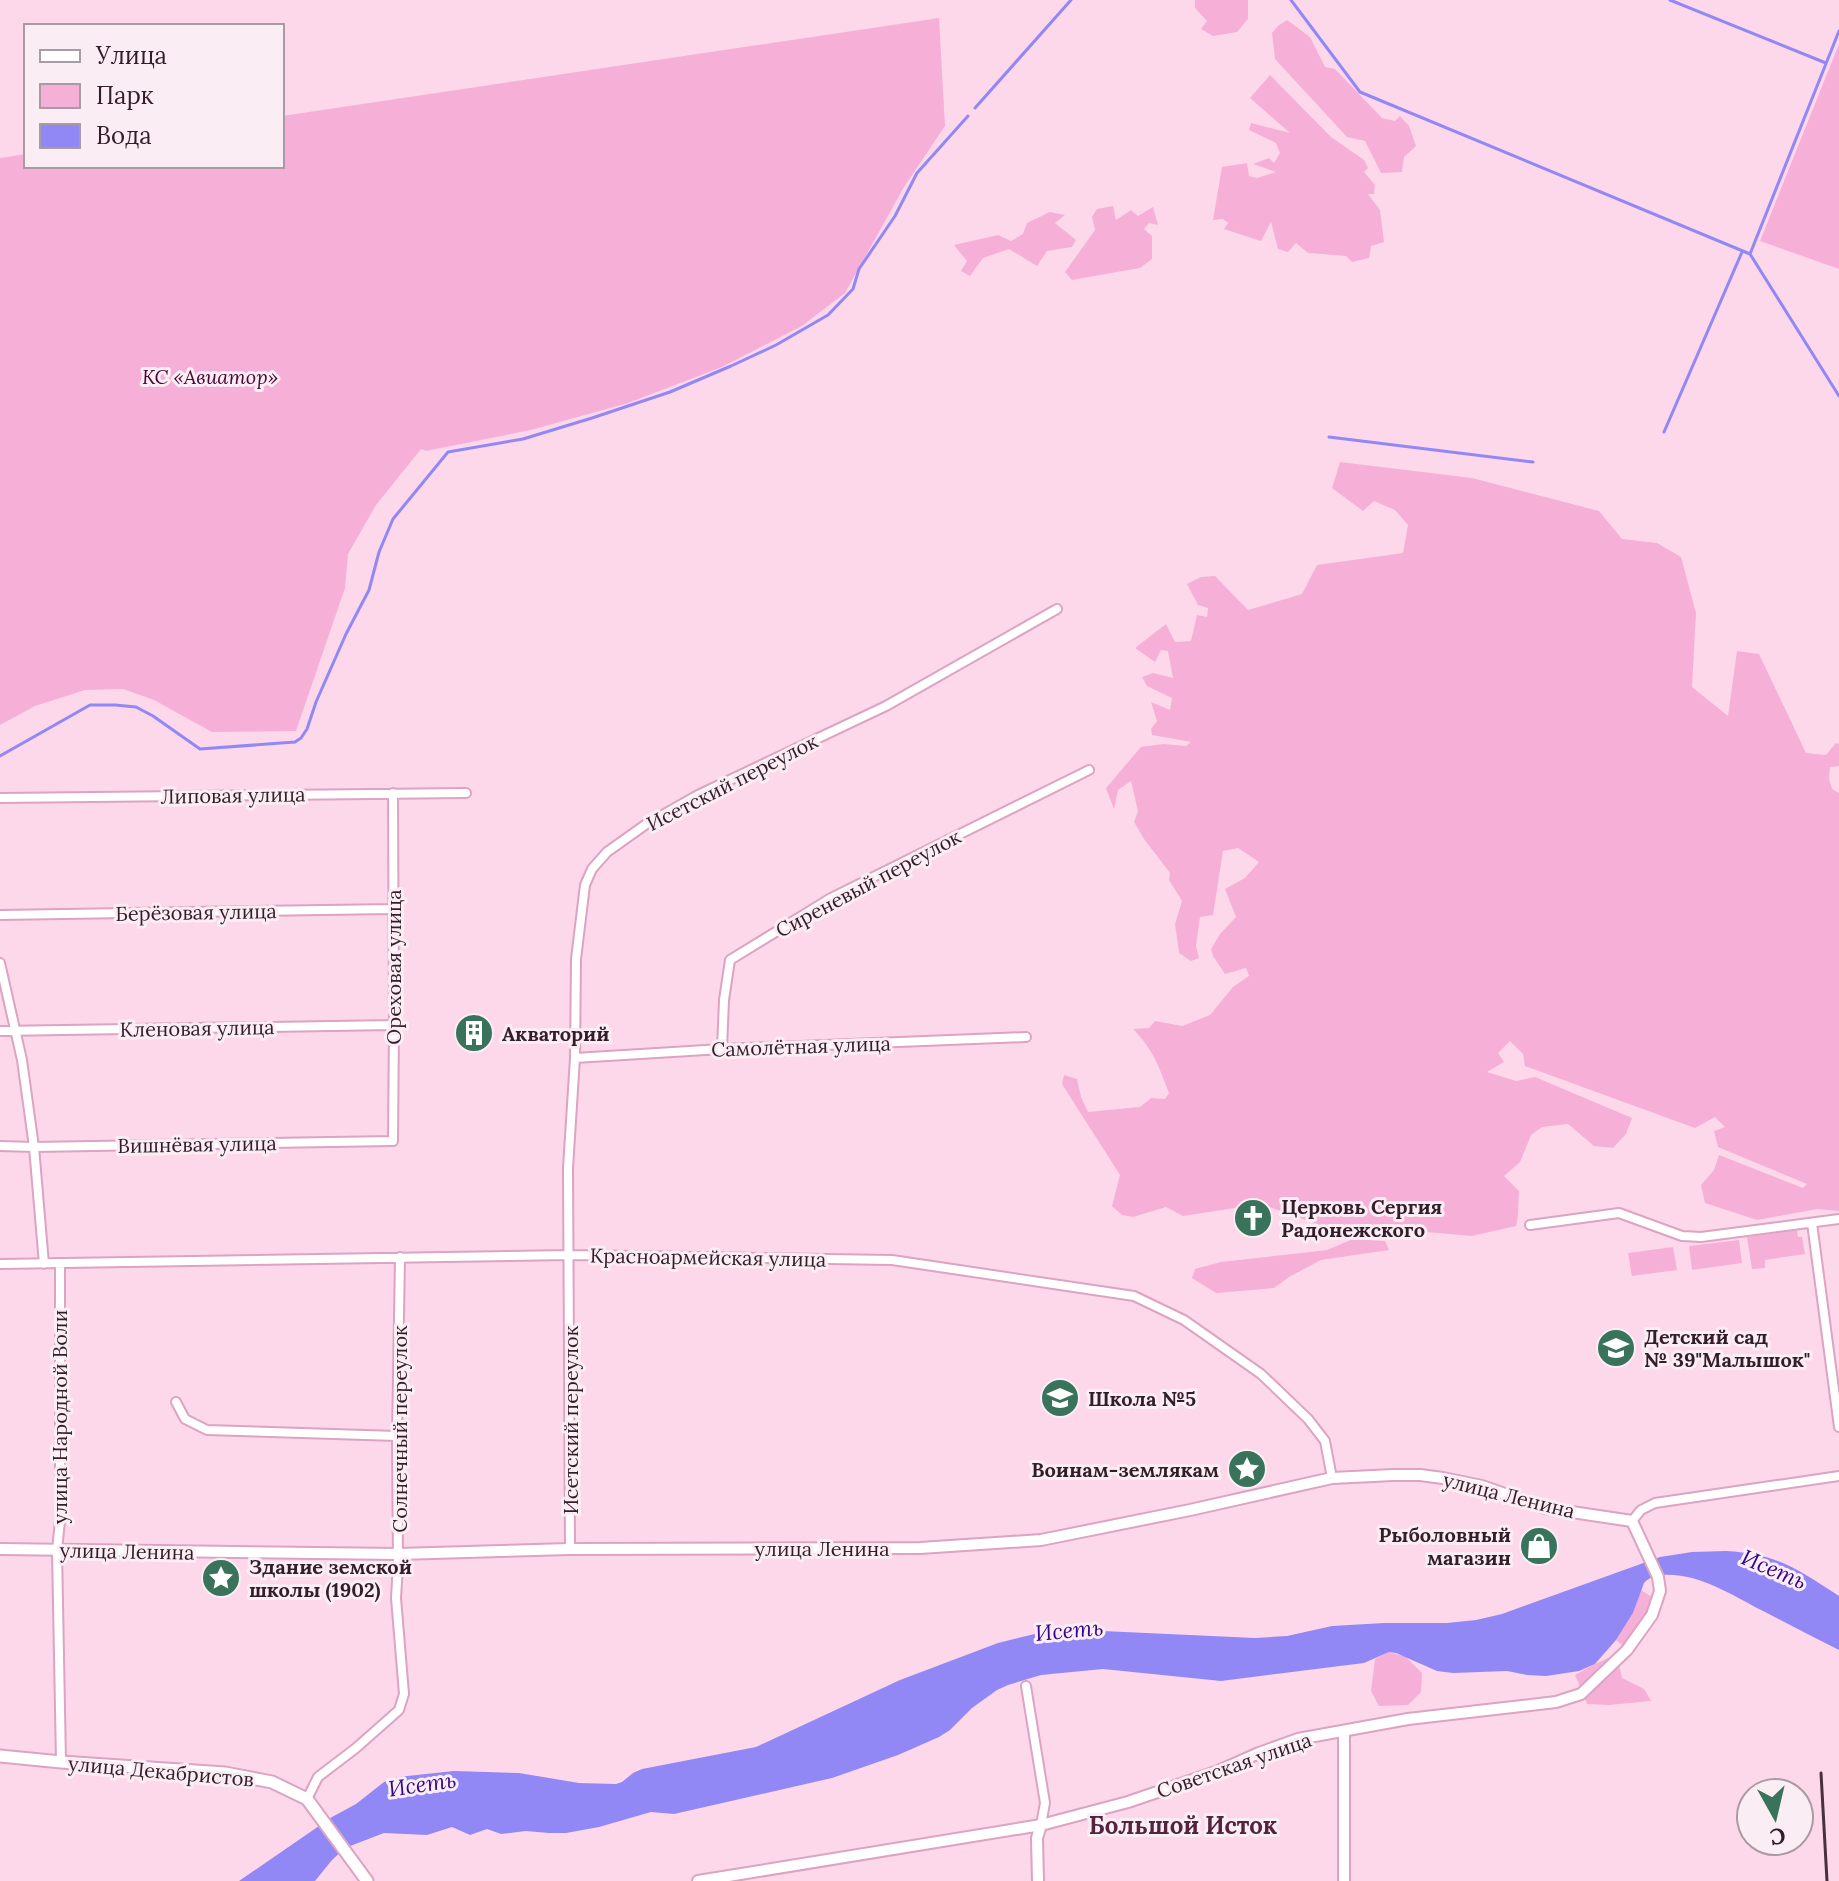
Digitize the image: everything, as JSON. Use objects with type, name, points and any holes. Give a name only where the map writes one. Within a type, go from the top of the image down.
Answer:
[{"type":"main road","name":"улица Декабристов","points":[[0,1756],[225,1773],[272,1782],[310,1803]]},
{"type":"main road","points":[[310,1803],[367,1881]]},
{"type":"street","name":"Исетский переулок","points":[[570,1549],[568,1168],[575,1058],[576,959],[585,885],[592,869],[607,852],[645,825],[698,795],[886,706],[1057,609]]},
{"type":"street","name":"Сиреневый переулок","points":[[722,1049],[730,960],[831,898],[1089,770]]},
{"type":"street","name":"Ореховая улица","points":[[393,793],[393,1141]]},
{"type":"street","name":"Липовая улица","points":[[0,798],[466,793]]},
{"type":"street","name":"Берёзовая улица","points":[[0,915],[393,909]]},
{"type":"street","points":[[0,963],[22,1060],[34,1147],[44,1264]]},
{"type":"street","name":"Кленовая улица","points":[[0,1031],[394,1025]]},
{"type":"street","name":"Самолётная улица","points":[[575,1058],[1026,1037]]},
{"type":"street","name":"Вишнёвая улица","points":[[0,1146],[393,1141]]},
{"type":"street","points":[[1530,1225],[1619,1213],[1682,1236],[1701,1237],[1839,1219]]},
{"type":"street","points":[[1812,1223],[1839,1427]]},
{"type":"street","name":"Красноармейская улица","points":[[0,1264],[569,1255],[892,1260],[1134,1296],[1184,1320],[1261,1374],[1308,1419],[1325,1441],[1332,1478]]},
{"type":"street","name":"Солнечный переулок","points":[[310,1803],[318,1777],[399,1710],[404,1694],[396,1598],[400,1257]]},
{"type":"street","name":"улица Народной Воли","points":[[60,1264],[60,1521],[57,1550],[61,1762]]},
{"type":"street","points":[[176,1402],[185,1419],[207,1430],[397,1436]]},
{"type":"street","name":"улица Ленина","points":[[0,1549],[398,1554],[570,1549],[920,1548],[1041,1540],[1332,1478],[1420,1475],[1482,1486],[1545,1508],[1632,1521]]},
{"type":"street","points":[[1632,1521],[1641,1510],[1655,1503],[1839,1476]]},
{"type":"street","name":"Советская улица","points":[[698,1881],[1041,1825],[1128,1802],[1298,1739],[1408,1719],[1556,1702],[1581,1694],[1627,1650],[1652,1615],[1660,1591],[1658,1577],[1632,1521]]},
{"type":"street","points":[[1026,1686],[1045,1803],[1037,1838],[1038,1881]]},
{"type":"street","points":[[1344,1732],[1344,1881]]},
{"type":"green space","points":[[1195,0],[1248,0],[1248,19],[1237,32],[1213,36],[1201,29],[1207,21],[1195,8]]},
{"type":"green space","name":"КС «Авиатор»","points":[[939,18],[945,126],[904,187],[845,293],[802,326],[722,367],[628,403],[531,430],[426,451],[421,449],[376,505],[348,554],[345,588],[296,731],[212,732],[154,700],[123,689],[85,690],[35,706],[0,725],[0,158],[24,154],[24,168],[284,168],[284,116]]},
{"type":"green space","points":[[1287,20],[1310,37],[1325,67],[1335,69],[1382,118],[1395,121],[1400,116],[1409,126],[1416,146],[1404,157],[1402,172],[1381,173],[1365,141],[1347,137],[1275,59],[1272,33]]},
{"type":"green space","points":[[1839,44],[1839,269],[1760,241]]},
{"type":"green space","points":[[1270,75],[1331,137],[1364,160],[1368,168],[1364,172],[1375,185],[1374,194],[1368,194],[1380,210],[1384,242],[1371,246],[1369,258],[1352,262],[1346,256],[1308,253],[1296,243],[1288,252],[1278,249],[1271,222],[1261,241],[1224,229],[1228,223],[1223,219],[1213,220],[1222,167],[1247,163],[1249,176],[1257,178],[1276,172],[1253,164],[1269,158],[1274,163],[1280,153],[1276,143],[1249,130],[1251,123],[1290,133],[1250,98]]},
{"type":"green space","points":[[1113,206],[1116,220],[1131,210],[1138,216],[1153,207],[1158,225],[1149,223],[1144,229],[1152,236],[1152,259],[1140,268],[1072,280],[1065,272],[1095,230],[1092,217],[1097,209]]},
{"type":"green space","points":[[1050,212],[1065,215],[1055,223],[1076,240],[1072,247],[1047,251],[1037,266],[1009,249],[983,258],[970,276],[961,271],[967,261],[954,245],[998,235],[1011,241],[1023,234],[1027,223]]},
{"type":"green space","points":[[1340,462],[1472,478],[1599,511],[1622,539],[1657,543],[1681,557],[1696,613],[1692,687],[1728,716],[1737,651],[1759,654],[1806,753],[1826,755],[1836,743],[1839,744],[1839,766],[1830,767],[1829,778],[1832,789],[1839,793],[1839,1211],[1817,1209],[1757,1220],[1705,1203],[1701,1185],[1714,1170],[1719,1155],[1803,1188],[1807,1184],[1718,1147],[1714,1131],[1725,1127],[1715,1117],[1695,1128],[1525,1066],[1523,1054],[1510,1041],[1498,1053],[1504,1062],[1487,1072],[1516,1081],[1535,1077],[1632,1118],[1626,1134],[1613,1148],[1594,1146],[1568,1124],[1542,1127],[1531,1135],[1520,1162],[1504,1176],[1519,1191],[1516,1226],[1472,1236],[1415,1231],[1351,1236],[1261,1204],[1183,1216],[1166,1207],[1133,1217],[1122,1215],[1112,1206],[1120,1175],[1062,1084],[1064,1075],[1077,1079],[1088,1112],[1140,1107],[1151,1098],[1165,1099],[1169,1093],[1151,1051],[1133,1029],[1149,1028],[1155,1021],[1182,1026],[1210,1015],[1233,987],[1249,976],[1246,968],[1225,974],[1211,949],[1236,917],[1225,889],[1245,878],[1259,862],[1238,848],[1223,851],[1213,915],[1200,917],[1196,946],[1199,958],[1191,961],[1179,953],[1175,924],[1182,901],[1169,880],[1170,873],[1134,822],[1138,811],[1131,781],[1118,790],[1114,809],[1106,788],[1141,747],[1163,744],[1186,746],[1191,742],[1152,735],[1151,729],[1157,721],[1151,702],[1170,710],[1172,698],[1147,686],[1142,677],[1153,673],[1173,678],[1168,651],[1161,650],[1155,662],[1135,648],[1166,624],[1175,642],[1191,641],[1197,615],[1207,617],[1208,608],[1198,605],[1187,584],[1201,577],[1215,576],[1248,610],[1302,594],[1317,565],[1403,553],[1408,525],[1395,510],[1374,501],[1363,511],[1332,488]]},
{"type":"green space","points":[[1797,1230],[1798,1237],[1802,1237],[1805,1254],[1765,1260],[1765,1268],[1752,1269],[1747,1237]]},
{"type":"green space","points":[[1353,1239],[1385,1241],[1389,1250],[1321,1260],[1274,1288],[1216,1293],[1192,1278],[1195,1269],[1221,1262],[1327,1250]]},
{"type":"green space","points":[[1739,1240],[1742,1263],[1692,1270],[1689,1246]]},
{"type":"green space","points":[[1673,1247],[1677,1270],[1632,1276],[1628,1253]]},
{"type":"green space","points":[[1641,1590],[1655,1599],[1633,1645],[1623,1646],[1616,1640],[1633,1613]]},
{"type":"green space","points":[[1389,1652],[1406,1657],[1422,1673],[1421,1692],[1408,1705],[1379,1706],[1371,1691],[1375,1659]]},
{"type":"green space","points":[[1608,1658],[1618,1660],[1622,1678],[1644,1689],[1651,1701],[1587,1704],[1575,1675]]},
{"type":"water","name":"Исеть","points":[[1726,1551],[1774,1559],[1839,1596],[1839,1650],[1708,1584],[1692,1578],[1660,1575],[1644,1583],[1633,1613],[1616,1640],[1595,1664],[1579,1671],[1546,1676],[1507,1671],[1453,1673],[1437,1671],[1389,1652],[1364,1663],[1221,1681],[1103,1669],[1041,1675],[997,1690],[939,1737],[832,1778],[674,1814],[651,1812],[566,1833],[526,1831],[501,1834],[487,1829],[470,1835],[452,1827],[427,1835],[384,1833],[345,1848],[315,1881],[239,1881],[384,1782],[398,1777],[454,1771],[519,1773],[579,1783],[616,1784],[642,1769],[756,1747],[900,1680],[998,1643],[1043,1632],[1081,1630],[1255,1638],[1287,1636],[1332,1626],[1476,1620],[1502,1614],[1660,1557]]},
{"type":"waterway","points":[[975,108],[1071,0]]},
{"type":"waterway","points":[[1291,0],[1360,92],[1750,254],[1839,396]]},
{"type":"waterway","points":[[1670,0],[1826,63]]},
{"type":"waterway","points":[[1750,254],[1839,31]]},
{"type":"waterway","points":[[0,756],[90,705],[136,707],[200,749],[295,742],[307,729],[346,634],[369,590],[379,552],[393,519],[448,452],[523,439],[670,392],[776,345],[828,315],[853,289],[859,269],[895,216],[917,173],[968,116]]},
{"type":"waterway","points":[[1664,432],[1742,252]]},
{"type":"waterway","points":[[1329,437],[1533,462]]},
{"type":"railway","points":[[1821,1773],[1827,1881]]},
{"type":"place","name":"Акваторий","points":[[474,1033]]},
{"type":"place","name":"Церковь Сергия Радонежского","points":[[1253,1218]]},
{"type":"place","name":"Детский сад № 39\"Малышок\"","points":[[1616,1348]]},
{"type":"place","name":"Школа №5","points":[[1060,1398]]},
{"type":"place","name":"Воинам-землякам","points":[[1247,1469]]},
{"type":"place","name":"Рыболовный магазин","points":[[1539,1546]]},
{"type":"place","name":"Здание земской школы (1902)","points":[[221,1578]]},
{"type":"district","name":"Большой Исток","points":[[1183,1825]]}]
